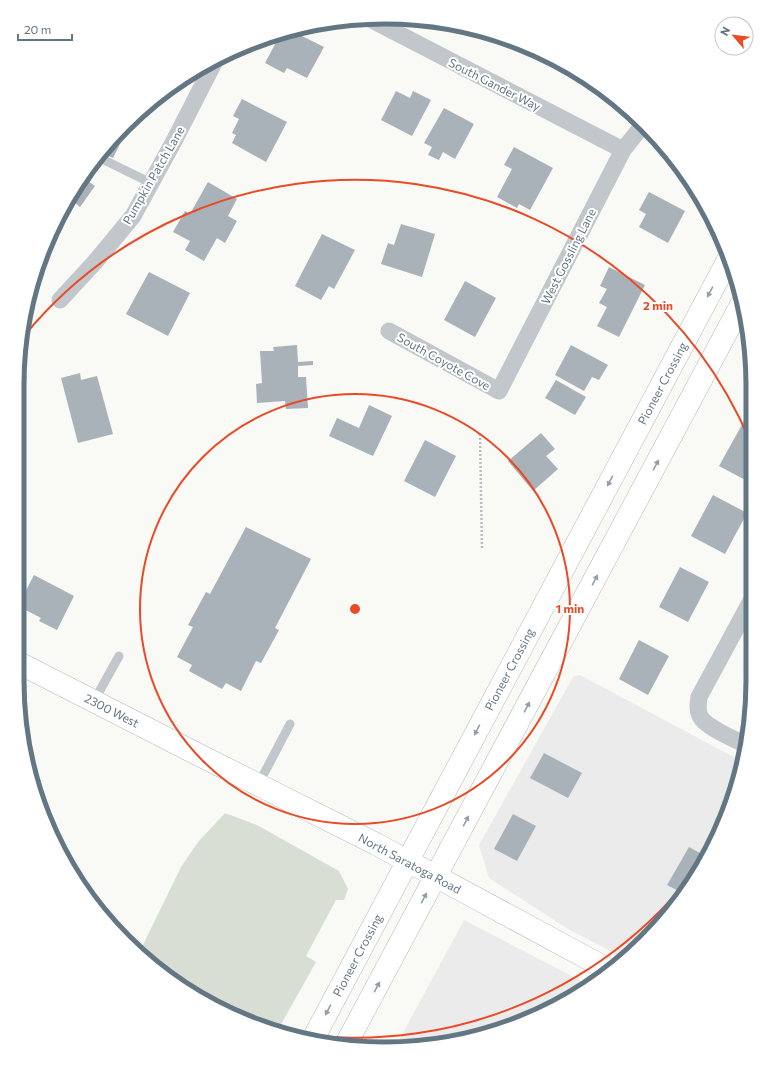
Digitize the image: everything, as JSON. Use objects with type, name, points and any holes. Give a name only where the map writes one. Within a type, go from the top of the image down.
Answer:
[{"type":"main road","name":"Pioneer Crossing","points":[[315,1035],[725,265]]},
{"type":"main road","points":[[348,1040],[738,311]]},
{"type":"main road","name":"2300 West","points":[[24,666],[207,759]]},
{"type":"main road","name":"North Saratoga Road","points":[[207,759],[376,844],[604,967]]},
{"type":"street","name":"South Gander Way","points":[[380,24],[623,150]]},
{"type":"street","name":"Pumpkin Patch Lane","points":[[60,300],[96,262],[133,216],[211,69]]},
{"type":"street","name":"West Gossling Lane","points":[[499,392],[623,150],[639,129]]},
{"type":"street","name":"South Coyote Cove","points":[[389,331],[499,392]]},
{"type":"street","points":[[741,742],[710,727],[703,721],[697,706],[699,698],[746,610]]},
{"type":"lane","points":[[103,160],[151,183]]},
{"type":"lane","points":[[94,701],[118,656]]},
{"type":"lane","points":[[258,785],[290,724]]},
{"type":"path","points":[[480,434],[482,550]]},
{"type":"shaded area","points":[[580,675],[737,759],[734,774],[719,819],[698,862],[671,901],[656,919],[619,955],[568,929],[489,878],[479,845],[573,677]]},
{"type":"shaded area","points":[[225,813],[257,825],[339,871],[348,889],[344,900],[336,900],[306,956],[316,962],[280,1026],[247,1015],[204,994],[165,967],[142,947],[181,867],[198,842]]},
{"type":"shaded area","points":[[464,920],[584,982],[545,1005],[501,1023],[455,1035],[432,1039],[398,1041]]},
{"type":"building","points":[[299,34],[324,47],[307,78],[287,68],[284,73],[265,63],[277,41],[292,36]]},
{"type":"building","points":[[396,91],[410,98],[413,91],[431,100],[412,136],[381,120]]},
{"type":"building","points":[[242,99],[287,122],[266,162],[232,143],[236,135],[232,133],[239,119],[233,116]]},
{"type":"building","points":[[444,108],[474,124],[455,159],[443,152],[439,160],[428,155],[432,147],[424,143]]},
{"type":"building","points":[[122,140],[113,158],[107,155]]},
{"type":"building","points":[[514,147],[553,168],[530,210],[519,204],[517,208],[497,197],[512,169],[504,165]]},
{"type":"building","points":[[87,181],[95,186],[80,207],[74,202],[69,210]]},
{"type":"building","points":[[208,182],[237,199],[228,216],[237,221],[225,243],[217,238],[204,261],[185,250],[190,241],[173,232],[185,211],[190,214]]},
{"type":"building","points":[[649,192],[685,211],[668,243],[639,227],[646,214],[639,210]]},
{"type":"building","points":[[401,224],[435,234],[422,277],[381,264],[388,243],[394,245]]},
{"type":"building","points":[[322,234],[355,250],[334,289],[329,286],[321,300],[295,286]]},
{"type":"building","points":[[609,267],[645,285],[619,337],[597,326],[607,307],[599,303],[607,289],[600,286]]},
{"type":"building","points":[[149,272],[190,293],[168,336],[126,314]]},
{"type":"building","points":[[465,281],[496,298],[475,337],[444,320]]},
{"type":"building","points":[[297,345],[298,362],[313,361],[313,365],[298,366],[298,377],[306,377],[308,408],[286,409],[285,401],[257,403],[256,384],[262,383],[260,351],[274,351],[273,347]]},
{"type":"building","points":[[571,345],[608,365],[599,380],[592,377],[584,391],[555,375]]},
{"type":"building","points":[[80,373],[81,380],[97,376],[113,434],[78,443],[61,378]]},
{"type":"building","points":[[556,380],[586,397],[575,415],[545,398]]},
{"type":"building","points":[[369,405],[392,416],[373,456],[329,436],[337,418],[359,428]]},
{"type":"building","points":[[746,417],[746,480],[719,466]]},
{"type":"building","points":[[541,433],[555,449],[546,456],[558,469],[533,491],[508,461]]},
{"type":"building","points":[[425,440],[456,456],[435,497],[404,481]]},
{"type":"building","points":[[713,495],[746,512],[725,554],[691,536]]},
{"type":"building","points":[[246,527],[311,559],[275,628],[279,630],[261,663],[256,661],[241,691],[226,683],[222,689],[189,671],[192,665],[177,657],[193,627],[188,625],[206,592],[210,594]]},
{"type":"building","points":[[680,567],[709,582],[688,622],[659,607]]},
{"type":"building","points":[[34,575],[74,596],[57,630],[39,621],[41,618],[24,609],[24,594]]},
{"type":"building","points":[[639,640],[669,656],[648,695],[619,679]]},
{"type":"building","points":[[544,753],[582,773],[568,798],[530,778]]},
{"type":"building","points":[[513,814],[536,826],[517,861],[494,849]]},
{"type":"building","points":[[689,847],[702,854],[678,891],[667,885]]}]
